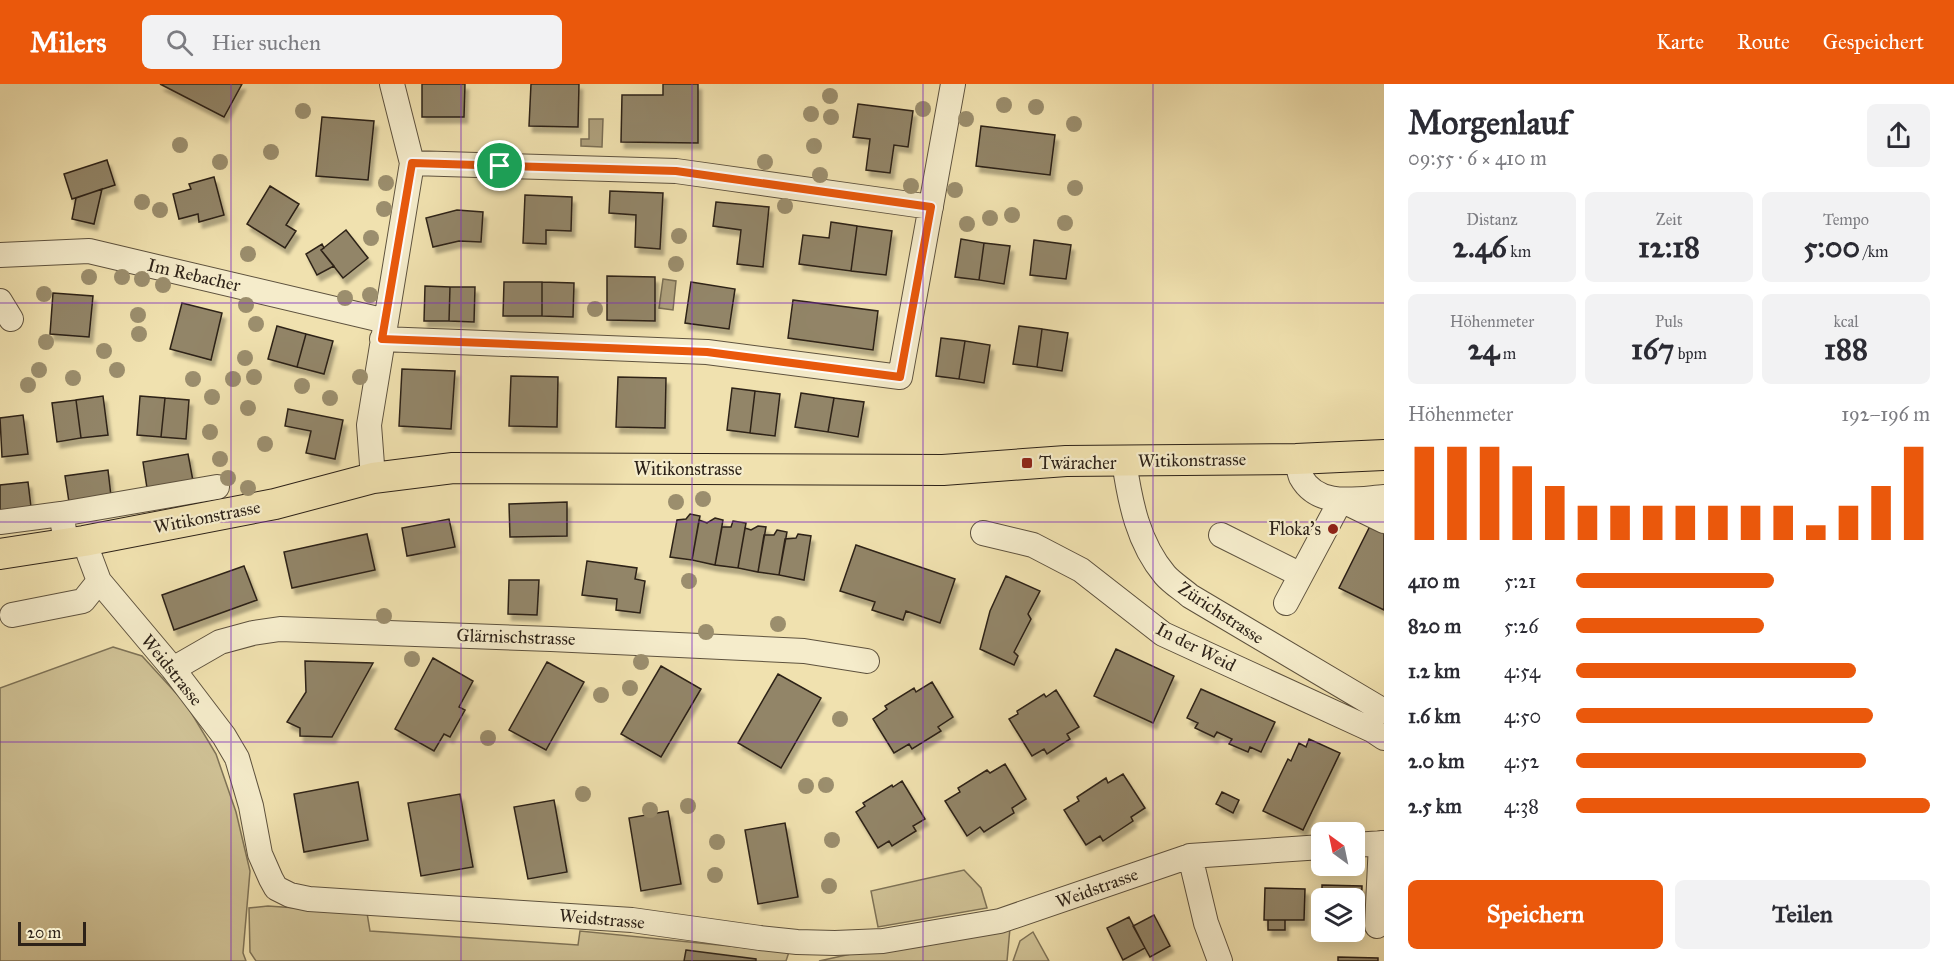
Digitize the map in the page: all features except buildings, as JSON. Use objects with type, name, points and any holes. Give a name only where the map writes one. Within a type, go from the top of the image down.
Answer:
[{"type":"main road","name":"Witikonstrasse","points":[[0,554],[275,504],[373,478],[453,468],[943,470],[1027,463],[1296,459],[1384,455]]},
{"type":"street","points":[[373,478],[369,425],[412,163],[392,84]]},
{"type":"street","points":[[412,163],[676,171],[931,207],[953,84]]},
{"type":"street","name":"Im Rebacher","points":[[0,255],[90,251],[384,330],[707,352],[900,377],[931,207]]},
{"type":"street","points":[[1296,459],[1301,477],[1310,488],[1323,496],[1341,500],[1384,521]]},
{"type":"street","name":"Zürichstrasse","points":[[1124,461],[1129,495],[1140,534],[1151,557],[1167,577],[1190,596],[1384,711]]},
{"type":"street","points":[[0,522],[61,514],[217,487]]},
{"type":"street","points":[[1341,500],[1384,497]]},
{"type":"street","points":[[1286,603],[1341,500]]},
{"type":"street","name":"Weidstrasse","points":[[61,514],[99,581],[173,669],[224,736],[237,758],[265,868],[276,888],[290,895],[309,899],[632,920],[760,938],[835,944],[883,940],[1000,921],[1190,856],[1311,847]]},
{"type":"street","name":"In der Weid","points":[[983,533],[1033,545],[1081,570],[1162,634],[1372,730],[1384,738]]},
{"type":"street","points":[[1221,535],[1301,575]]},
{"type":"street","points":[[12,615],[83,601],[99,581]]},
{"type":"street","name":"Glärnischstrasse","points":[[173,669],[220,642],[280,628],[804,651],[867,661]]},
{"type":"street","points":[[1365,844],[1383,843],[1377,926]]},
{"type":"street","points":[[1190,856],[1206,923],[1220,961]]},
{"type":"shaded area","points":[[589,119],[603,119],[602,147],[581,146],[581,139],[589,139]]},
{"type":"shaded area","points":[[663,279],[676,281],[673,310],[659,308]]},
{"type":"shaded area","points":[[113,647],[142,656],[186,704],[216,754],[236,812],[250,871],[243,953],[246,961],[0,961],[0,688]]},
{"type":"shaded area","points":[[964,870],[981,888],[987,908],[878,927],[871,891]]},
{"type":"shaded area","points":[[268,906],[367,913],[370,931],[578,945],[580,931],[789,952],[786,961],[256,961],[250,952],[249,908]]},
{"type":"shaded area","points":[[1010,928],[1007,961],[819,961],[883,947]]},
{"type":"shaded area","points":[[1033,932],[1049,961],[1013,961],[1020,941]]},
{"type":"place","name":"Twäracher","points":[[1027,463]]},
{"type":"place","name":"Floka's","points":[[1333,529]]},
{"type":"route","points":[[412,163],[500,166],[676,171],[931,207],[900,377],[707,352],[382,339],[412,163]]}]
